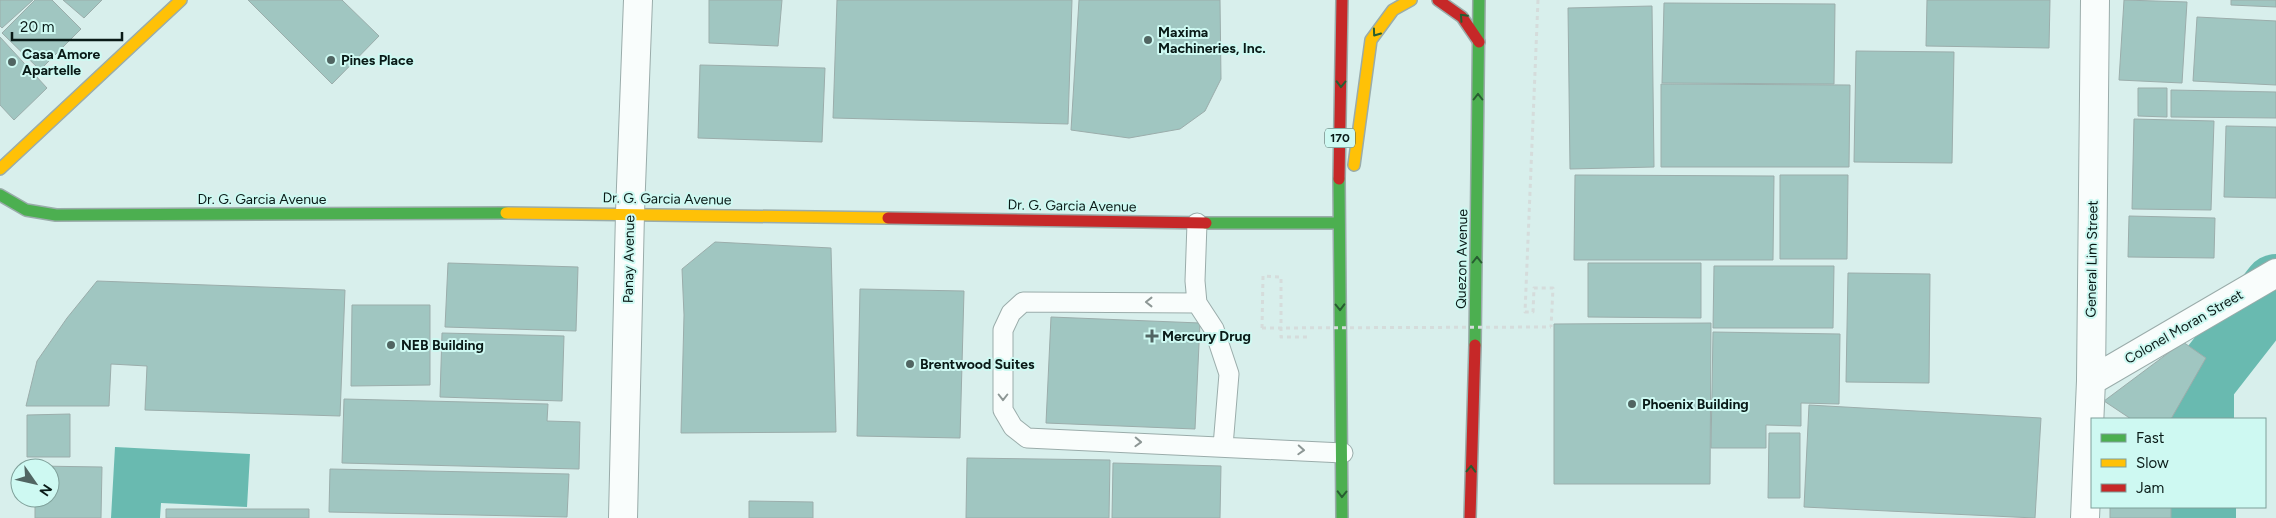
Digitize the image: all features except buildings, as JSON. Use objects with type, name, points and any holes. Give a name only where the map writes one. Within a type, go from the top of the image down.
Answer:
[{"type":"main road","points":[[0,169],[181,0]]},
{"type":"main road","name":"170","points":[[1342,0],[1338,223],[1344,452],[1342,518]]},
{"type":"main road","points":[[1340,276],[1371,40],[1392,10],[1411,0]]},
{"type":"main road","points":[[1438,0],[1454,7],[1469,23],[1478,42]]},
{"type":"main road","name":"Quezon Avenue","points":[[1470,518],[1476,309],[1479,0]]},
{"type":"main road","name":"Dr. G. Garcia Avenue","points":[[0,196],[15,207],[36,214],[56,215],[630,212],[1197,223],[1338,223]]},
{"type":"street","name":"Panay Avenue","points":[[623,518],[630,212],[638,0]]},
{"type":"street","name":"General Lim Street","points":[[2085,518],[2091,381],[2095,0]]},
{"type":"street","name":"Colonel Moran Street","points":[[2091,381],[2276,274]]},
{"type":"lane","points":[[1197,223],[1195,281],[1197,303],[1214,329],[1229,374],[1223,446]]},
{"type":"lane","points":[[1197,303],[1023,302],[1011,313],[1003,330],[1003,410],[1013,427],[1027,438],[1344,452]]},
{"type":"path","points":[[1281,337],[1280,277],[1264,276],[1262,328],[1551,327],[1554,288],[1534,288],[1533,312],[1525,312],[1538,0]]},
{"type":"shaded area","points":[[115,447],[250,454],[247,507],[161,503],[160,518],[111,518]]},
{"type":"waterway","points":[[2201,418],[2201,383],[2276,287]]},
{"type":"waterway","points":[[2203,508],[2203,518]]},
{"type":"traffic: fast","points":[[1475,345],[1479,0]]},
{"type":"traffic: fast","points":[[1339,179],[1342,518]]},
{"type":"traffic: fast","points":[[0,195],[26,210],[56,215],[506,213]]},
{"type":"traffic: fast","points":[[1206,223],[1338,223]]},
{"type":"traffic: slow","points":[[0,169],[181,0]]},
{"type":"traffic: slow","points":[[1354,165],[1371,40],[1393,10],[1411,0]]},
{"type":"traffic: slow","points":[[506,213],[888,218]]},
{"type":"traffic: jam","points":[[1339,179],[1342,0]]},
{"type":"traffic: jam","points":[[1438,0],[1462,17],[1479,42]]},
{"type":"traffic: jam","points":[[888,218],[1206,223]]},
{"type":"traffic: jam","points":[[1470,518],[1475,345]]},
{"type":"place","name":"Maxima Machineries, Inc.","points":[[1148,40]]},
{"type":"place","name":"Pines Place","points":[[331,60]]},
{"type":"place","name":"Casa Amore Apartelle","points":[[12,62]]},
{"type":"place","name":"Mercury Drug","points":[[1152,336]]},
{"type":"place","name":"NEB Building","points":[[391,345]]},
{"type":"place","name":"Brentwood Suites","points":[[910,364]]},
{"type":"place","name":"Phoenix Building","points":[[1632,404]]}]
